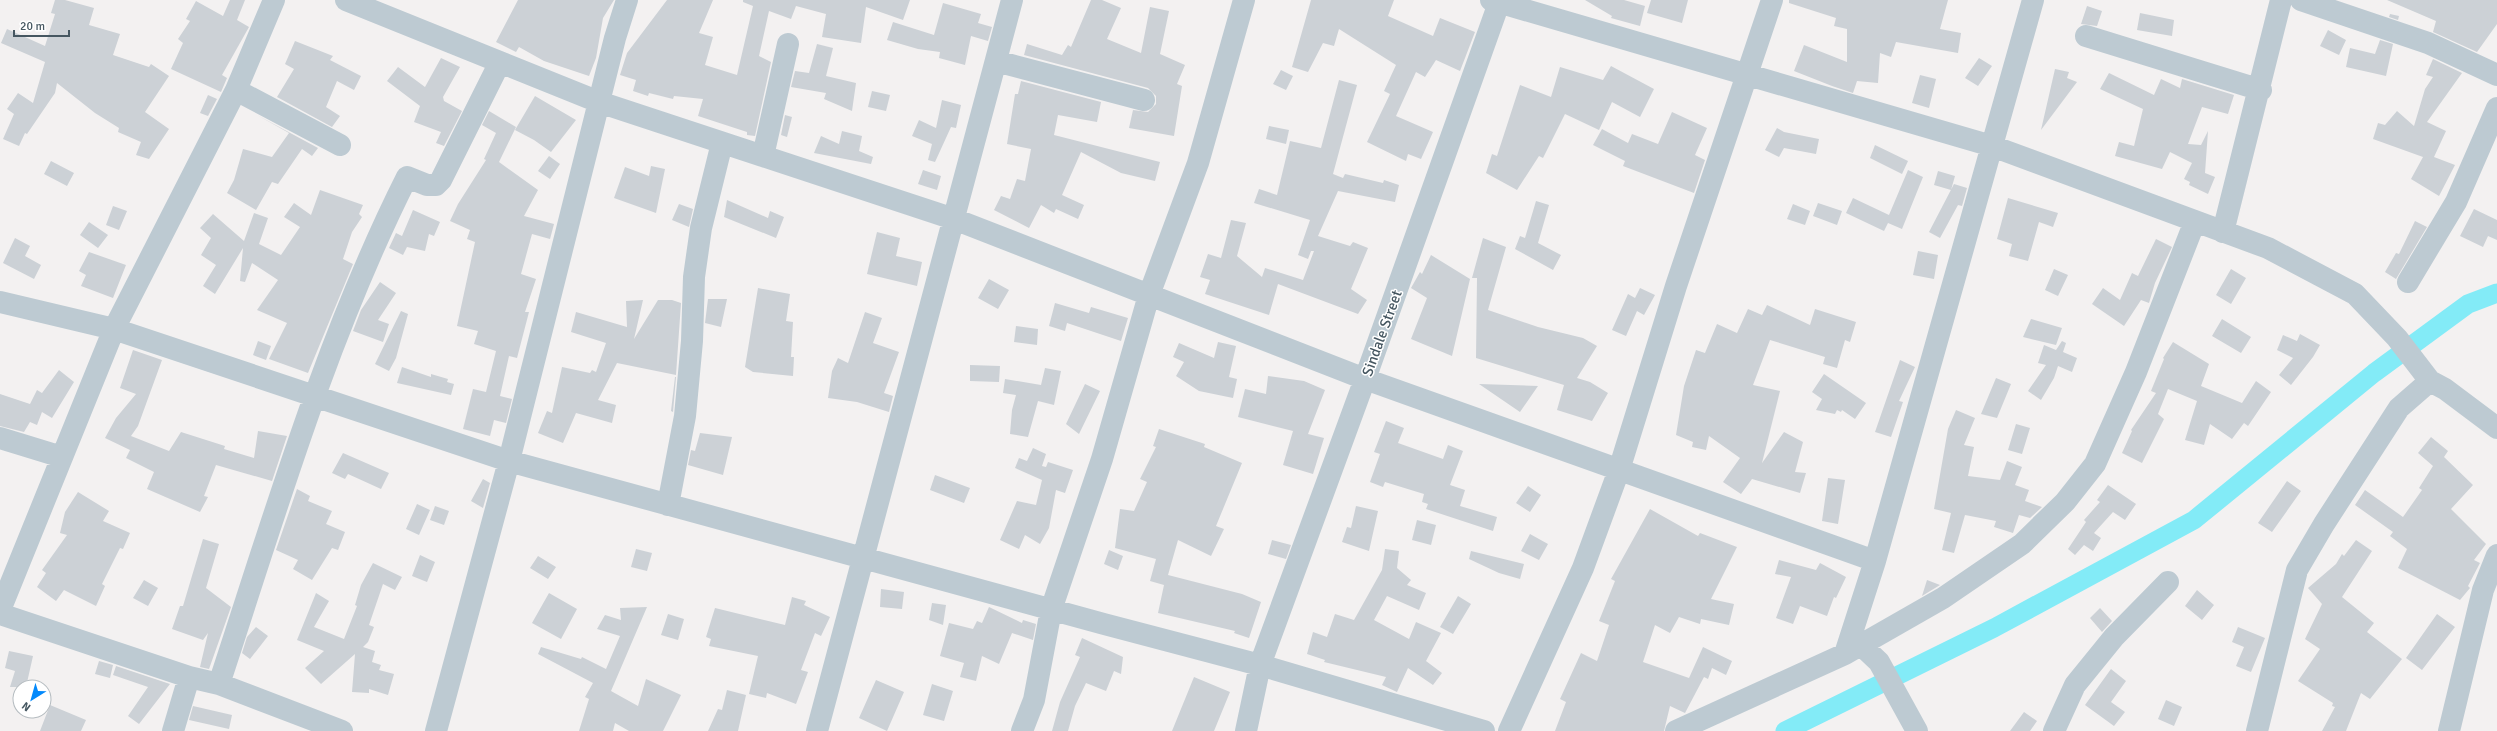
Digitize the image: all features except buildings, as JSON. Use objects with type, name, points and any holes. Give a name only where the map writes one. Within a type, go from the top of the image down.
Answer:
[{"type":"street","points":[[0,610],[114,329],[236,90],[274,0]]},
{"type":"street","points":[[346,0],[385,7],[500,62],[599,102],[954,219],[1365,379],[1875,561]]},
{"type":"street","points":[[816,731],[1012,0]]},
{"type":"street","points":[[1022,731],[1034,700],[1051,610],[1102,459],[1149,295],[1198,163],[1244,0]]},
{"type":"street","points":[[1509,731],[1583,568],[1619,470],[1676,286],[1772,0]]},
{"type":"street","points":[[1853,649],[1875,561],[2033,0]]},
{"type":"street","points":[[2223,232],[2261,90],[2282,0]]},
{"type":"street","points":[[2301,0],[2428,43],[2497,75]]},
{"type":"street","points":[[1497,1],[1992,146],[2268,248],[2355,294],[2397,338],[2430,380],[2445,389],[2497,428]]},
{"type":"street","name":"Sindale Street","points":[[1246,731],[1260,665],[1365,379],[1497,1]]},
{"type":"street","points":[[436,731],[509,461],[599,102],[621,3]]},
{"type":"street","points":[[2086,36],[2261,90]]},
{"type":"street","points":[[763,156],[788,44]]},
{"type":"street","points":[[996,60],[1144,100]]},
{"type":"street","points":[[218,684],[315,397],[382,226],[407,177],[428,185],[436,185],[441,180],[500,62]]},
{"type":"street","points":[[236,90],[340,145]]},
{"type":"street","points":[[2408,282],[2456,202],[2497,108]]},
{"type":"street","points":[[668,504],[685,416],[692,341],[694,277],[701,228],[722,143]]},
{"type":"street","points":[[1676,731],[1853,649],[1943,598],[2022,544],[2065,502],[2095,464],[2136,372],[2195,221]]},
{"type":"street","points":[[0,302],[114,329],[509,461],[863,557],[1051,610],[1260,665],[1484,731]]},
{"type":"street","points":[[2263,728],[2297,570],[2324,524],[2398,408],[2430,380]]},
{"type":"street","points":[[0,438],[62,457]]},
{"type":"street","points":[[2449,731],[2483,590],[2497,555]]},
{"type":"street","points":[[2054,731],[2075,685],[2114,637],[2168,582]]},
{"type":"street","points":[[0,614],[189,676],[218,684],[342,731]]},
{"type":"street","points":[[1853,649],[1879,662],[1914,726]]},
{"type":"street","points":[[173,731],[189,676]]},
{"type":"waterway","points":[[1785,731],[1994,628],[2194,520],[2374,373],[2468,304],[2497,293]]}]
